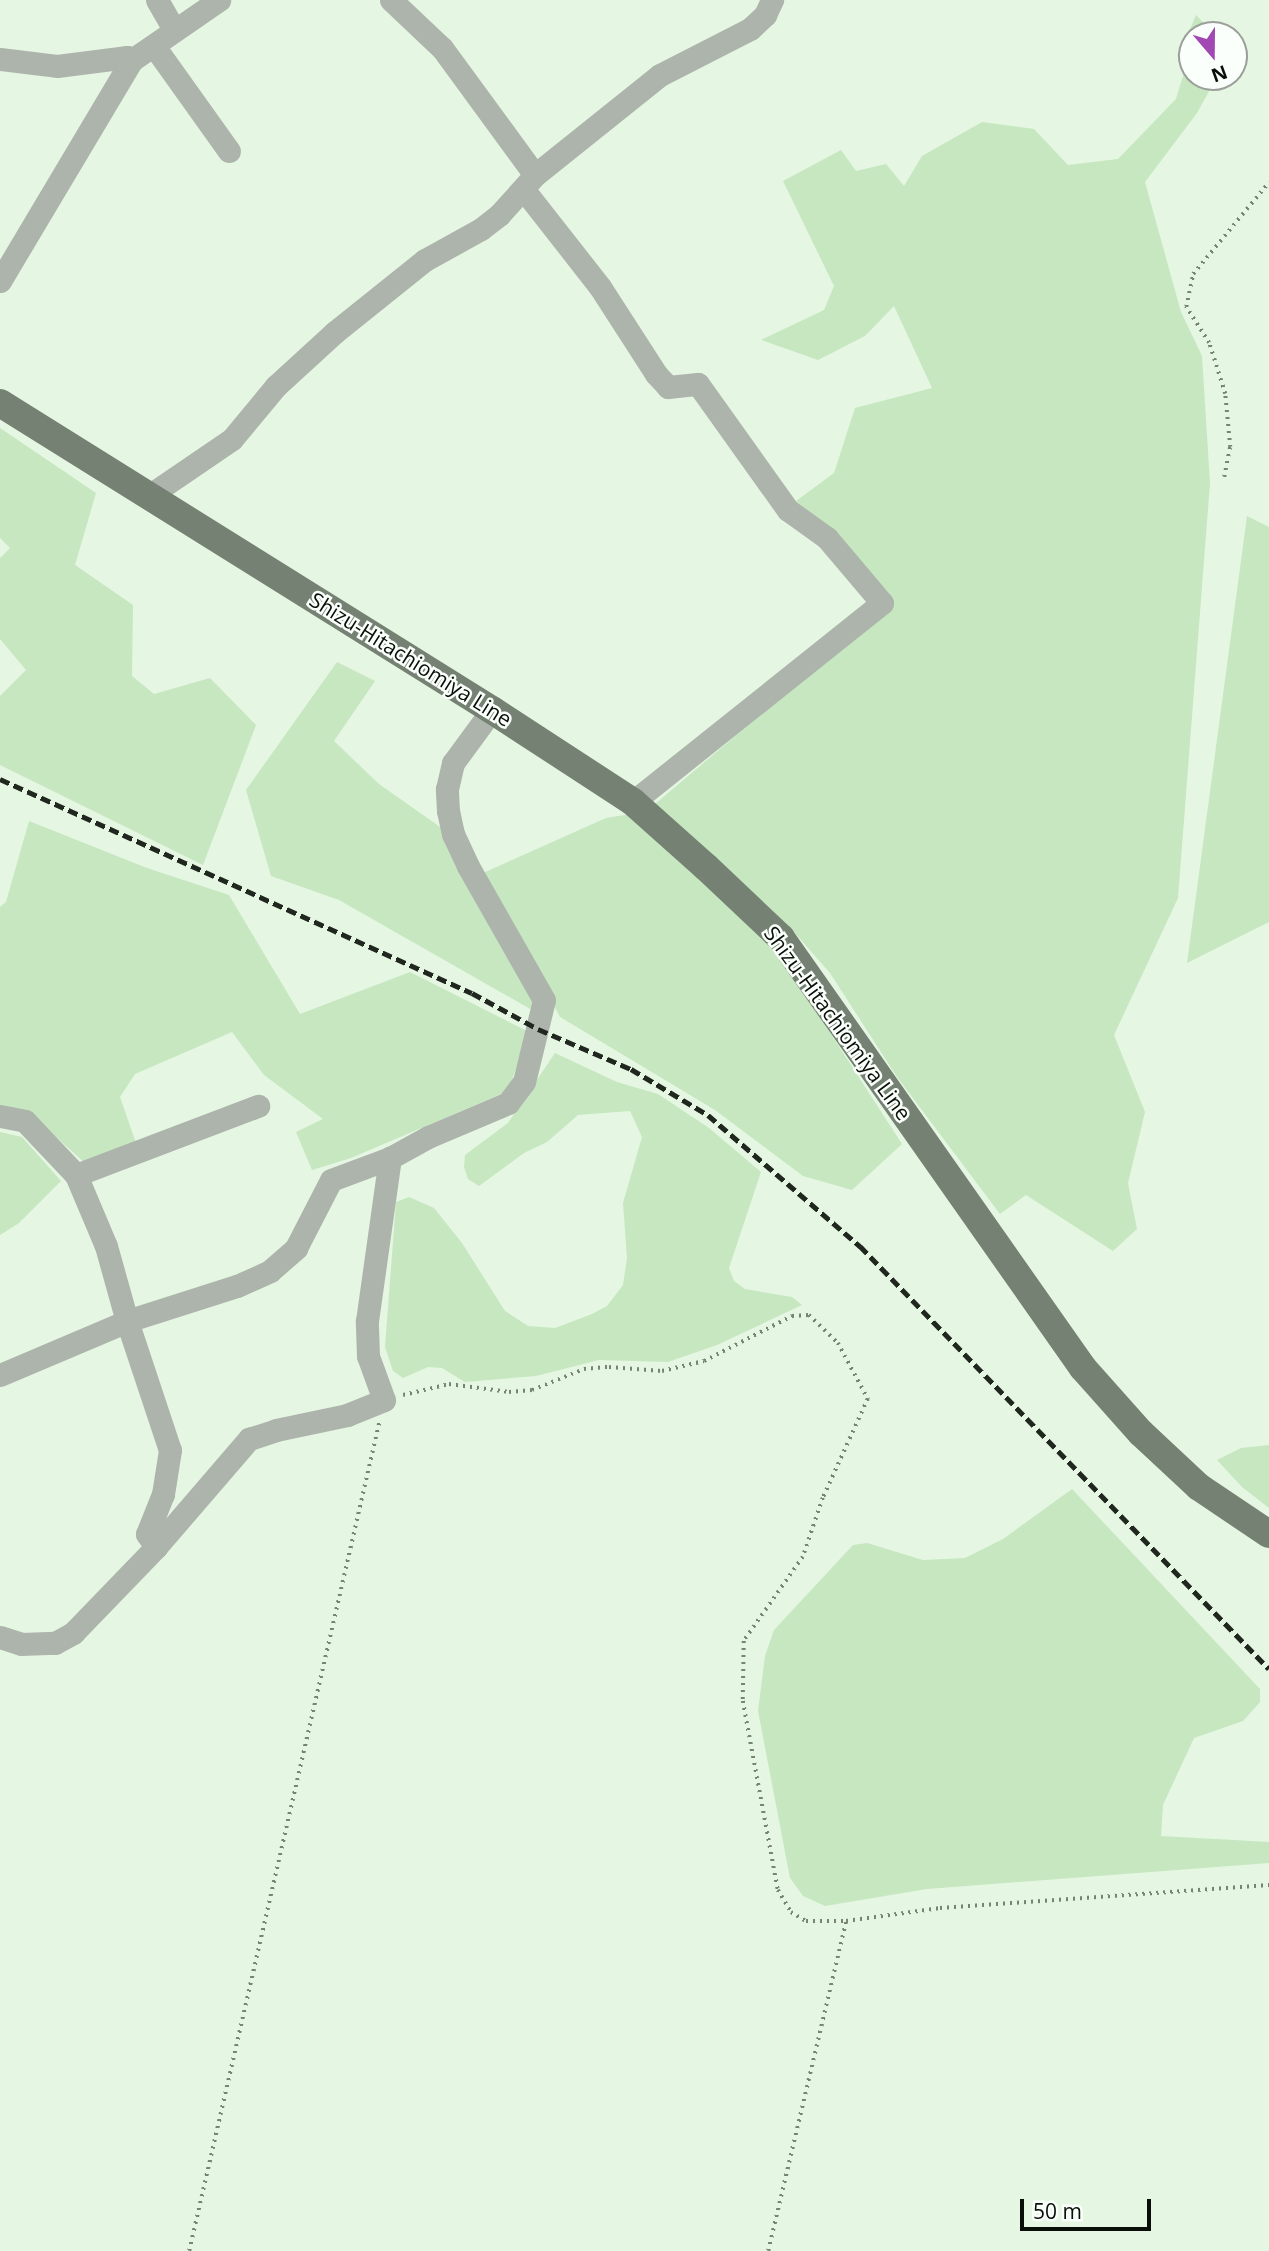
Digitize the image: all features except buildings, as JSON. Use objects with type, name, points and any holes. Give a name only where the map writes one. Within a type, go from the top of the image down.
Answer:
[{"type":"main road","name":"Shizu-Hitachiomiya Line","points":[[0,403],[492,710],[633,802],[781,938],[1083,1368],[1141,1433],[1199,1487],[1269,1534]]},
{"type":"street","points":[[157,0],[174,29]]},
{"type":"street","points":[[0,281],[132,60],[219,0]]},
{"type":"street","points":[[391,0],[442,48],[656,374],[668,387],[698,384],[788,510],[827,538],[881,603],[633,802]]},
{"type":"street","points":[[150,495],[232,439],[276,386],[335,332],[425,260],[481,229],[530,182],[660,75],[750,29],[765,15],[772,0]]},
{"type":"street","points":[[154,46],[229,151]]},
{"type":"street","points":[[0,59],[57,66],[127,57],[132,60]]},
{"type":"street","points":[[0,1376],[127,1321],[237,1286],[270,1271],[296,1248],[331,1180],[390,1158],[428,1137],[508,1102],[524,1082],[532,1060],[544,1000],[468,866],[453,834],[448,811],[447,789],[453,763],[492,710]]},
{"type":"street","points":[[76,1175],[258,1106]]},
{"type":"street","points":[[0,1116],[25,1121],[76,1175],[106,1246],[127,1321],[170,1450],[163,1494],[147,1534],[156,1547]]},
{"type":"street","points":[[0,1637],[21,1644],[55,1643],[87,1621],[156,1547],[249,1439],[276,1430],[348,1415],[384,1400],[369,1356],[366,1321],[390,1158]]},
{"type":"path","points":[[1224,477],[1230,447],[1225,394],[1209,343],[1186,307],[1194,274],[1269,182]]},
{"type":"path","points":[[189,2251],[384,1400],[449,1384],[509,1392],[532,1390],[584,1369],[609,1367],[662,1371],[704,1361],[792,1315],[809,1315],[828,1331],[869,1399],[823,1498],[803,1557],[744,1641],[743,1701],[778,1890],[791,1912],[806,1921],[846,1921],[940,1908],[1269,1885]]},
{"type":"path","points":[[768,2251],[846,1921]]},
{"type":"green space","points":[[1178,91],[1209,91],[1197,113],[1145,182],[1181,312],[1202,356],[1210,483],[1178,898],[1114,1035],[1145,1112],[1128,1183],[1137,1229],[1113,1251],[1026,1195],[1000,1214],[897,1077],[830,973],[786,923],[655,804],[889,606],[796,501],[834,473],[855,408],[932,388],[894,306],[865,336],[818,360],[761,340],[824,310],[834,286],[783,181],[841,150],[856,171],[886,164],[904,186],[922,156],[982,122],[1034,129],[1068,165],[1118,159],[1176,99]]},
{"type":"green space","points":[[0,428],[96,493],[75,565],[133,605],[132,676],[154,694],[210,678],[256,725],[203,865],[0,765],[0,696],[26,670],[0,639],[0,558],[10,548],[0,538]]},
{"type":"green space","points":[[1247,516],[1269,527],[1269,922],[1187,963]]},
{"type":"green space","points":[[337,662],[375,681],[334,741],[379,784],[453,836],[539,1014],[339,900],[271,876],[246,790]]},
{"type":"green space","points":[[631,814],[776,949],[902,1144],[852,1190],[803,1176],[715,1110],[560,1017],[483,873],[606,818]]},
{"type":"green space","points":[[29,821],[147,868],[229,895],[300,1014],[410,972],[529,1032],[508,1091],[351,1158],[312,1170],[296,1132],[323,1119],[264,1075],[232,1032],[135,1074],[120,1097],[136,1143],[85,1163],[27,1111],[0,1105],[0,907],[6,902]]},
{"type":"green space","points":[[555,1053],[617,1082],[658,1094],[709,1128],[761,1172],[729,1268],[734,1281],[745,1289],[792,1297],[802,1305],[717,1345],[668,1362],[599,1360],[536,1376],[465,1382],[442,1368],[428,1367],[403,1378],[393,1371],[385,1347],[396,1202],[409,1197],[434,1208],[462,1243],[505,1311],[528,1326],[555,1328],[592,1314],[607,1306],[623,1285],[627,1258],[623,1203],[642,1137],[630,1111],[578,1115],[547,1142],[524,1153],[479,1186],[468,1179],[464,1167],[465,1155],[508,1123]]},
{"type":"green space","points":[[0,1132],[22,1137],[61,1181],[19,1223],[0,1235]]},
{"type":"green space","points":[[1269,1445],[1269,1508],[1242,1487],[1217,1460],[1241,1448]]},
{"type":"green space","points":[[1072,1489],[1260,1689],[1260,1702],[1243,1721],[1194,1738],[1163,1805],[1161,1836],[1269,1842],[1269,1863],[927,1889],[825,1906],[803,1896],[790,1878],[758,1711],[765,1656],[774,1630],[853,1545],[867,1543],[923,1560],[965,1558],[1003,1539]]},
{"type":"railway","points":[[0,779],[472,993],[538,1029],[631,1069],[708,1115],[860,1246],[1269,1669]]}]
